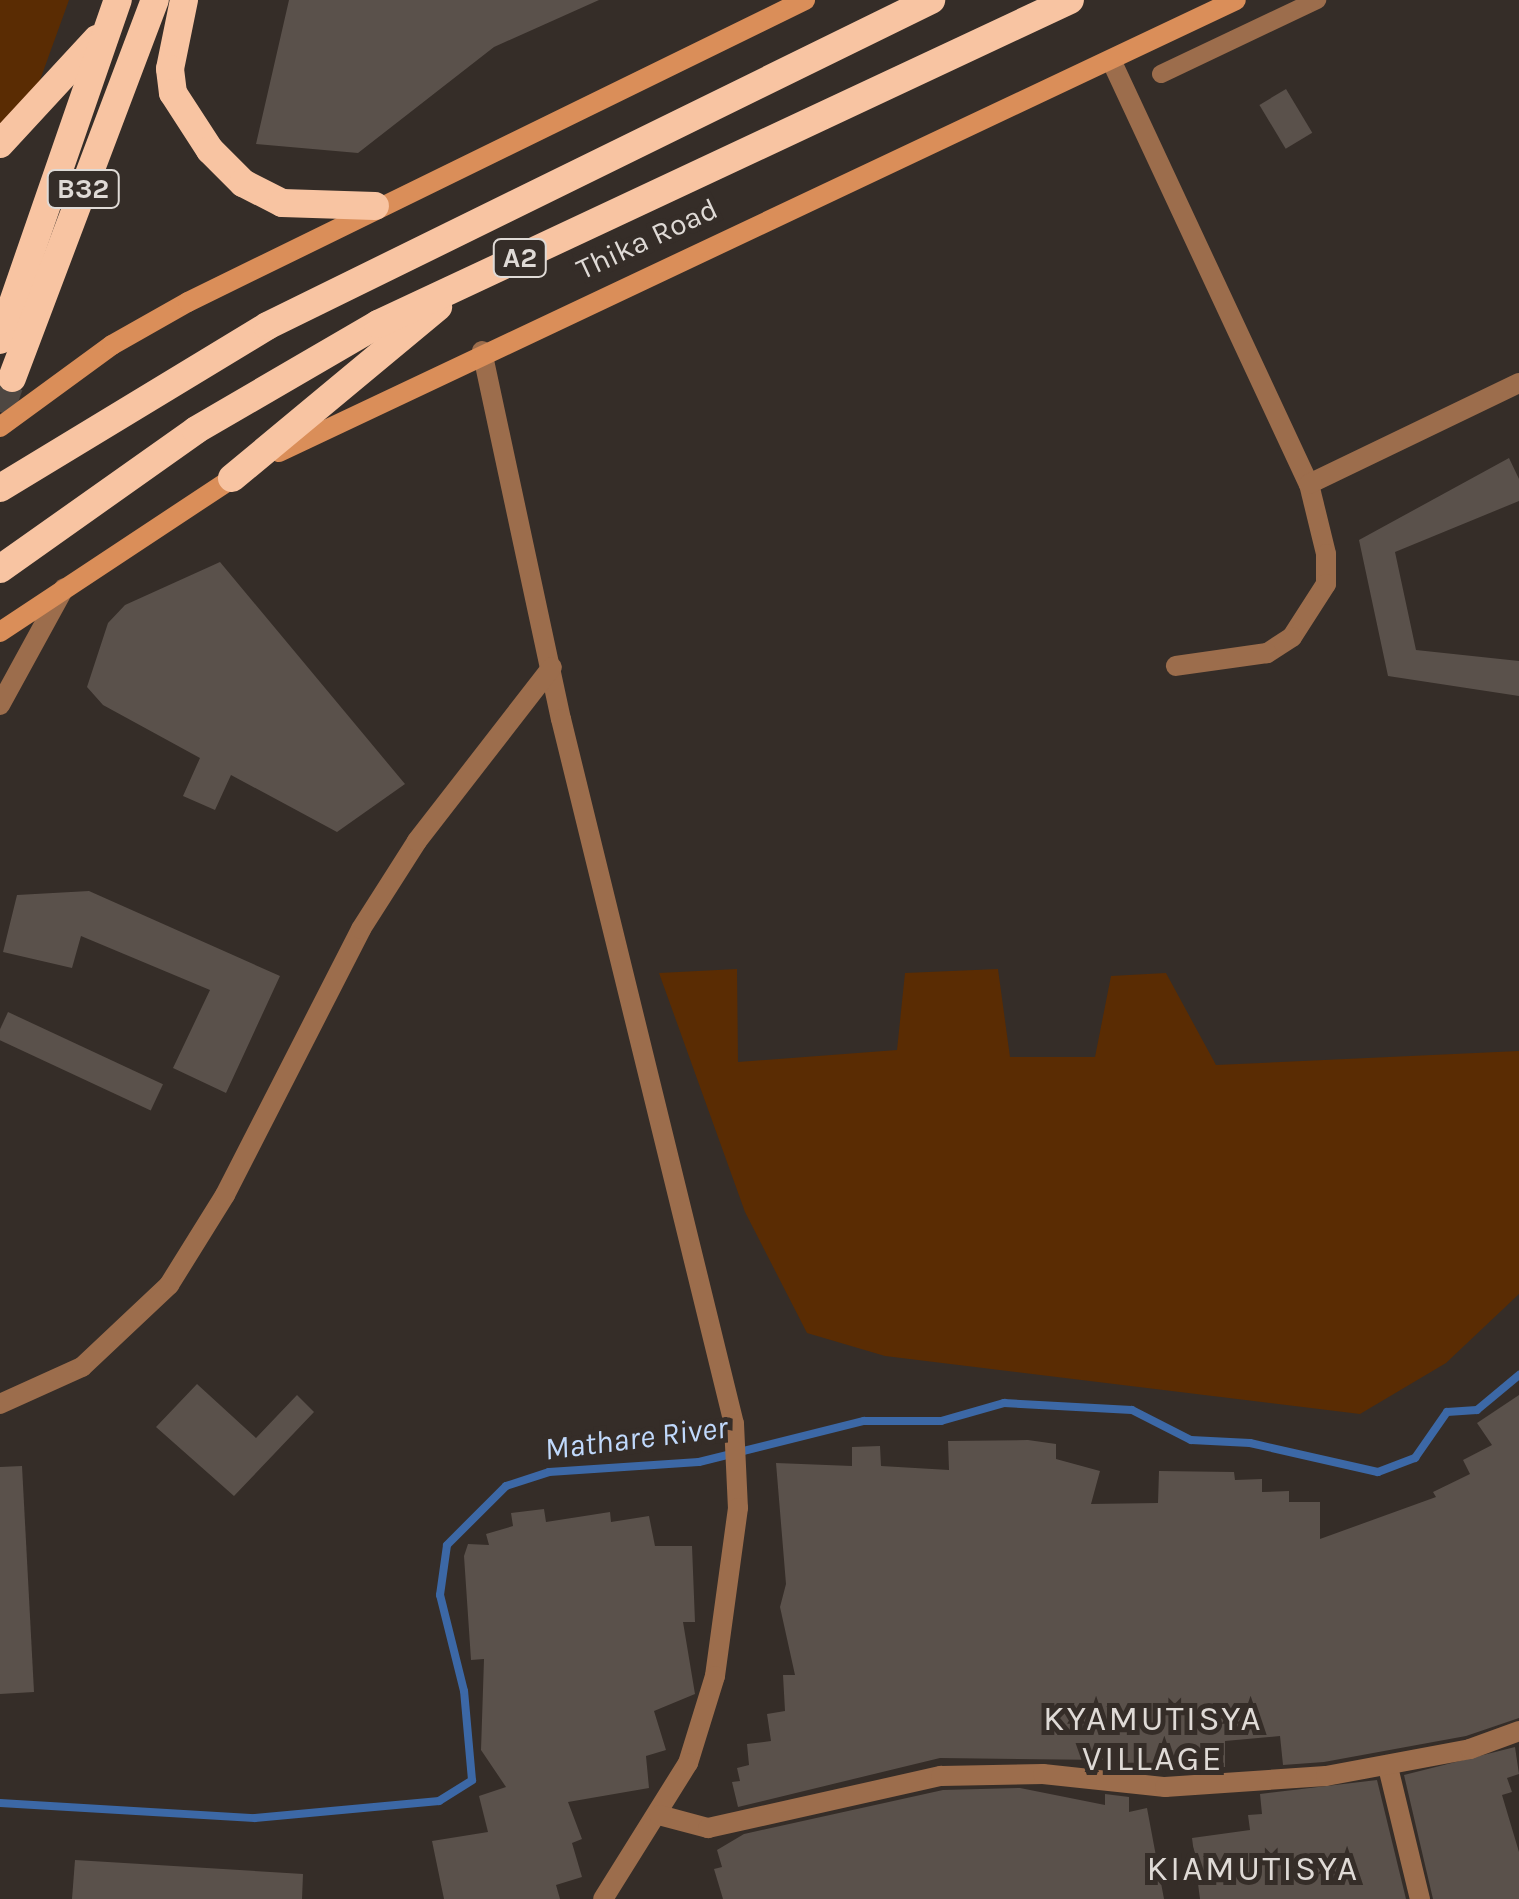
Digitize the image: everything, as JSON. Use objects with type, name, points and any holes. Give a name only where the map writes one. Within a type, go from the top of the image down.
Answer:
[{"type":"highway","name":"B32","points":[[0,340],[118,0]]},
{"type":"highway","name":"B32","points":[[12,378],[155,0]]},
{"type":"highway","points":[[184,0],[170,69],[173,93],[210,150],[242,183],[282,203],[375,206]]},
{"type":"highway","name":"A2","points":[[0,488],[267,326],[931,0]]},
{"type":"highway","name":"Thika Road","points":[[0,569],[196,430],[378,324],[1070,0]]},
{"type":"highway","name":"B32","points":[[0,144],[108,28]]},
{"type":"highway","points":[[232,478],[466,283]]},
{"type":"main road","points":[[0,427],[112,345],[375,206],[805,0]]},
{"type":"main road","name":"Thika Road","points":[[0,632],[232,478],[482,351],[1236,0]]},
{"type":"street","points":[[1161,74],[1318,0]]},
{"type":"street","points":[[1111,60],[1308,484],[1326,554],[1326,584],[1311,615],[1267,653],[1176,666]]},
{"type":"street","points":[[482,351],[560,718],[734,1424],[738,1508],[715,1676],[688,1763],[603,1899]]},
{"type":"street","points":[[1308,484],[1519,383]]},
{"type":"street","points":[[0,705],[6,676],[65,586]]},
{"type":"street","points":[[0,1404],[82,1368],[169,1285],[225,1196],[361,929],[416,841],[552,667]]},
{"type":"street","points":[[659,1814],[708,1828],[942,1776],[1043,1774],[1165,1787],[1388,1766],[1519,1731]]},
{"type":"street","points":[[1388,1766],[1420,1899]]},
{"type":"shaded area","points":[[0,0],[69,0],[35,94],[0,129]]},
{"type":"shaded area","points":[[737,969],[738,1062],[897,1050],[905,973],[998,969],[1010,1057],[1095,1057],[1111,976],[1166,973],[1216,1065],[1519,1051],[1519,1294],[1446,1363],[1360,1414],[885,1356],[807,1333],[745,1212],[659,973]]},
{"type":"building","points":[[289,0],[599,0],[494,47],[358,153],[256,144]]},
{"type":"building","points":[[1286,89],[1312,133],[1286,149],[1259,105]]},
{"type":"building","points":[[1509,458],[1519,479],[1519,501],[1395,552],[1416,650],[1519,661],[1519,696],[1388,676],[1359,540]]},
{"type":"building","points":[[220,562],[405,784],[337,832],[231,775],[215,810],[183,796],[200,758],[103,705],[87,687],[108,623],[125,605]]},
{"type":"building","points":[[89,891],[280,976],[226,1093],[173,1068],[210,990],[81,936],[72,968],[3,952],[17,895]]},
{"type":"building","points":[[8,1012],[163,1084],[151,1111],[0,1040],[0,1029]]},
{"type":"building","points":[[197,1384],[256,1438],[297,1395],[314,1412],[234,1496],[156,1427]]},
{"type":"building","points":[[1519,1395],[1519,1718],[1466,1736],[1324,1762],[1283,1765],[1280,1736],[1225,1741],[1225,1767],[1131,1770],[1106,1767],[1106,1760],[940,1758],[738,1807],[732,1782],[740,1781],[737,1768],[749,1765],[747,1744],[771,1741],[767,1714],[785,1711],[783,1675],[795,1675],[780,1607],[786,1584],[776,1463],[852,1466],[852,1447],[880,1446],[881,1466],[949,1470],[948,1441],[1028,1440],[1056,1444],[1056,1459],[1100,1471],[1091,1504],[1158,1503],[1159,1471],[1234,1472],[1235,1480],[1262,1479],[1262,1492],[1289,1491],[1289,1502],[1320,1502],[1320,1539],[1436,1497],[1433,1492],[1470,1474],[1463,1460],[1492,1445],[1477,1423]]},
{"type":"building","points":[[22,1466],[34,1692],[0,1694],[0,1467]]},
{"type":"building","points":[[544,1509],[546,1522],[610,1512],[611,1522],[649,1516],[655,1546],[692,1546],[695,1622],[683,1622],[695,1694],[654,1711],[666,1750],[646,1756],[649,1788],[568,1802],[582,1839],[572,1843],[582,1877],[556,1885],[560,1899],[444,1899],[432,1841],[488,1832],[479,1796],[506,1787],[481,1750],[484,1659],[471,1660],[464,1556],[468,1544],[489,1545],[486,1534],[513,1526],[511,1513]]},
{"type":"building","points":[[1515,1747],[1519,1774],[1507,1778],[1512,1792],[1502,1795],[1519,1852],[1519,1899],[1433,1899],[1404,1775]]},
{"type":"building","points":[[1377,1780],[1406,1899],[1200,1899],[1192,1838],[1250,1830],[1248,1815],[1262,1814],[1260,1794]]},
{"type":"building","points":[[1020,1788],[1105,1805],[1105,1794],[1129,1797],[1129,1812],[1147,1808],[1164,1899],[723,1899],[714,1869],[722,1867],[717,1850],[744,1834],[943,1790]]},
{"type":"building","points":[[75,1860],[303,1874],[302,1899],[72,1899]]},
{"type":"waterway","name":"Mathare River","points":[[0,1803],[255,1818],[439,1801],[472,1780],[464,1691],[440,1595],[447,1545],[506,1486],[549,1472],[699,1462],[864,1421],[941,1421],[1004,1403],[1132,1410],[1191,1440],[1250,1443],[1378,1472],[1415,1458],[1447,1412],[1477,1410],[1519,1375]]},
{"type":"tunnel","points":[[0,412],[12,378]]},
{"type":"district","name":"KYAMUTISYA VILLAGE","points":[[1153,1739]]},
{"type":"district","name":"KIAMUTISYA","points":[[1253,1869]]}]
